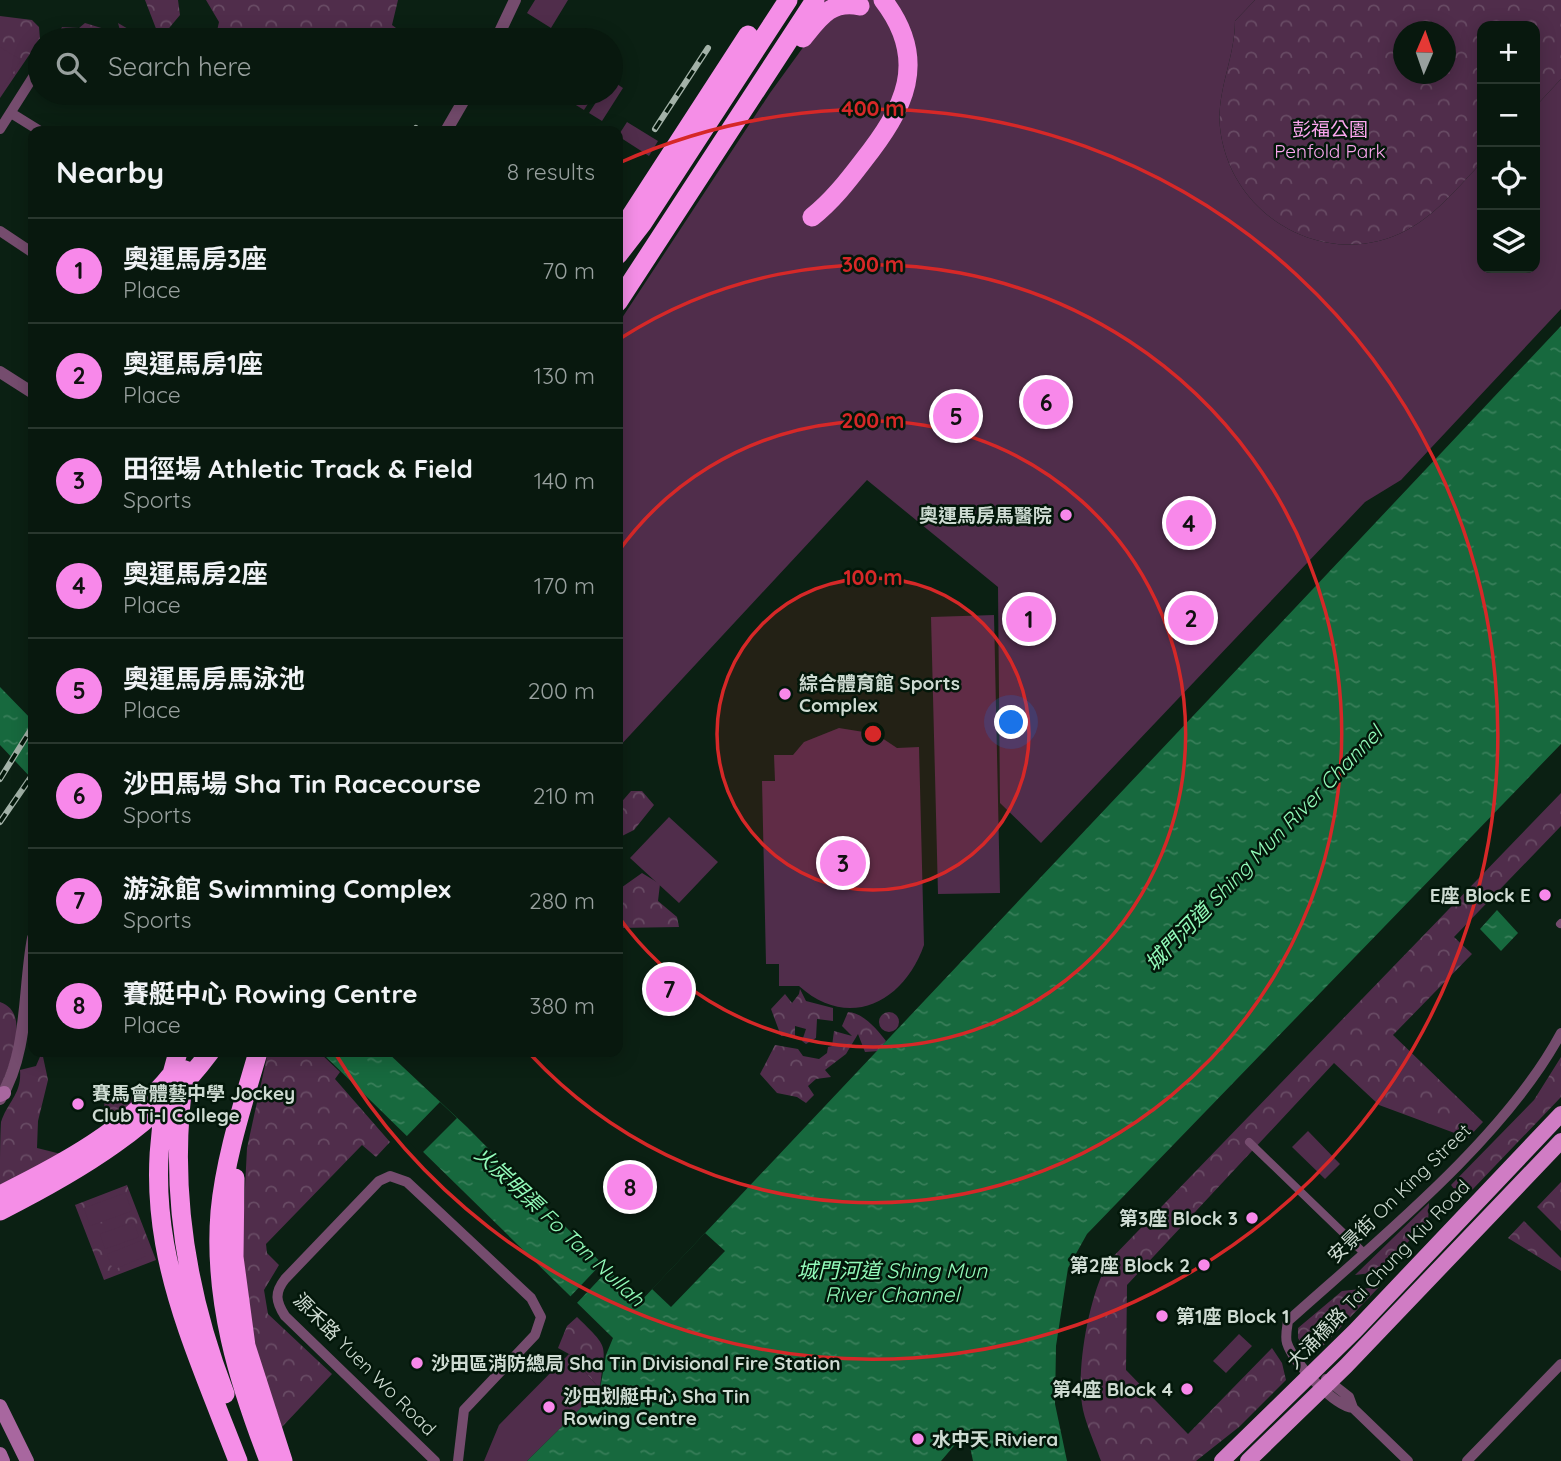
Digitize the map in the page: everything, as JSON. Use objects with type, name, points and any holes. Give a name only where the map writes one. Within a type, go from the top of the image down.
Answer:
[{"type":"highway","points":[[623,238],[630,217],[773,0]]},
{"type":"highway","points":[[623,247],[642,224],[788,0]]},
{"type":"highway","points":[[623,294],[815,0]]},
{"type":"highway","points":[[812,217],[832,200],[884,134],[902,100],[908,64],[901,32],[883,0]]},
{"type":"highway","points":[[776,61],[802,39],[827,8],[837,3],[860,6]]},
{"type":"highway","points":[[177,1057],[158,1206],[167,1268],[183,1319],[238,1461]]},
{"type":"highway","points":[[0,1195],[41,1175],[108,1133],[148,1099],[184,1057]]},
{"type":"highway","points":[[187,1057],[170,1127],[187,1266],[210,1348],[251,1461]]},
{"type":"highway","points":[[0,1210],[87,1165],[145,1123],[178,1093],[205,1057]]},
{"type":"highway","points":[[257,1057],[234,1142],[220,1213],[221,1287],[238,1374],[269,1461]]},
{"type":"highway","points":[[234,1142],[234,1257],[238,1295],[251,1367],[283,1461]]},
{"type":"main road","name":"大涌橋路 Tai Chung Kiu Road","points":[[1222,1461],[1310,1374],[1561,1114]]},
{"type":"main road","name":"大涌橋路 Tai Chung Kiu Road","points":[[1248,1461],[1327,1384],[1561,1141]]},
{"type":"main road","points":[[0,1406],[27,1461]]},
{"type":"main road","points":[[0,1454],[3,1461]]},
{"type":"street","points":[[502,28],[515,0]]},
{"type":"street","points":[[0,129],[28,85]]},
{"type":"street","points":[[449,126],[461,105]]},
{"type":"street","points":[[11,113],[32,126]]},
{"type":"street","points":[[0,231],[28,250]]},
{"type":"street","points":[[0,372],[28,390]]},
{"type":"street","points":[[1,1095],[19,1054],[28,979]]},
{"type":"street","name":"安景街 On King Street","points":[[1408,1461],[1353,1408],[1345,1407],[1327,1384],[1310,1374],[1286,1342],[1288,1321],[1488,1132],[1530,1085],[1561,1034]]},
{"type":"street","points":[[1249,1142],[1363,1252]]},
{"type":"street","name":"源禾路 Yuen Wo Road","points":[[435,1461],[415,1438],[285,1316],[277,1302],[276,1295],[285,1279],[379,1181],[390,1177],[407,1182],[531,1298],[541,1317],[535,1335],[464,1410],[457,1461]]},
{"type":"street","points":[[1468,1461],[1561,1364]]},
{"type":"green space","points":[[145,0],[178,0],[180,15],[169,28],[156,28]]},
{"type":"green space","points":[[206,0],[398,0],[392,25],[396,28],[218,28],[219,22]]},
{"type":"green space","points":[[535,0],[568,0],[551,28],[527,13]]},
{"type":"green space","points":[[824,0],[1255,0],[1235,21],[1232,50],[1222,92],[1220,120],[1221,135],[1230,165],[1245,192],[1266,214],[1291,230],[1318,241],[1348,245],[1378,241],[1407,230],[1428,216],[1477,167],[1477,273],[1540,273],[1540,102],[1561,79],[1561,309],[1401,480],[1365,502],[1041,843],[1000,803],[998,587],[867,480],[623,743],[623,316],[770,93],[820,24]]},
{"type":"green space","name":"彭福公園 Penfold Park","points":[[1255,0],[1561,0],[1561,79],[1540,102],[1540,21],[1477,21],[1477,167],[1438,208],[1407,230],[1378,241],[1348,245],[1318,241],[1291,230],[1266,214],[1245,192],[1230,165],[1221,135],[1220,106],[1235,21]]},
{"type":"green space","points":[[0,16],[32,20],[39,28],[28,28],[28,57],[0,98]]},
{"type":"green space","points":[[85,23],[101,28],[79,28]]},
{"type":"green space","points":[[0,47],[21,60],[4,87],[0,85]]},
{"type":"green space","points":[[594,105],[612,105],[602,121],[589,113]]},
{"type":"green space","points":[[627,122],[658,141],[649,156],[623,139],[623,128]]},
{"type":"green space","points":[[994,615],[1000,893],[938,894],[931,617]]},
{"type":"green space","points":[[839,728],[876,734],[897,748],[919,747],[924,945],[915,965],[889,995],[873,1004],[855,1008],[837,1007],[818,999],[799,986],[779,986],[779,964],[766,964],[762,781],[775,781],[774,755],[793,755],[804,742]]},
{"type":"green space","points":[[631,791],[642,791],[654,805],[634,830],[623,836],[623,800]]},
{"type":"green space","points":[[1561,793],[1561,826],[1454,937],[1472,954],[1393,1035],[1483,1122],[1468,1138],[1379,1105],[1334,1063],[1127,1285],[1126,1370],[1188,1434],[1272,1348],[1282,1363],[1286,1380],[1239,1427],[1196,1461],[1101,1461],[1083,1410],[1081,1375],[1090,1313],[1108,1262]]},
{"type":"green space","points":[[669,817],[718,862],[679,903],[630,858]]},
{"type":"green space","points":[[642,873],[660,884],[658,901],[677,917],[679,927],[623,928],[623,886]]},
{"type":"green space","points":[[800,989],[806,1001],[833,1008],[833,1021],[817,1019],[816,1038],[806,1044],[802,1041],[806,1029],[795,1026],[795,1036],[781,1036],[771,1009],[785,994],[792,1003]]},
{"type":"green space","points":[[0,1002],[10,1008],[17,1029],[12,1055],[0,1089]]},
{"type":"green space","points":[[848,1012],[864,1018],[883,1037],[886,1041],[879,1051],[865,1052],[858,1034],[846,1054],[825,1070],[831,1077],[816,1079],[808,1086],[814,1095],[806,1103],[797,1097],[777,1093],[760,1074],[775,1045],[798,1049],[803,1056],[819,1059],[827,1053],[828,1047],[832,1046],[834,1031],[852,1036],[842,1026]]},
{"type":"green space","points":[[885,1012],[893,1012],[899,1022],[893,1032],[885,1032],[879,1026],[879,1018]]},
{"type":"green space","points":[[40,1057],[43,1057],[48,1080],[38,1121],[37,1148],[65,1155],[0,1190],[1,1122],[17,1091],[20,1070],[36,1066]]},
{"type":"green space","points":[[267,1057],[324,1057],[340,1072],[335,1079],[390,1142],[376,1157],[362,1145],[266,1244],[267,1253],[279,1265],[264,1290],[268,1314],[332,1374],[282,1427],[251,1336],[242,1248],[247,1148]]},
{"type":"green space","points":[[1561,1057],[1561,1097],[1473,1189],[1461,1198],[1451,1185],[1534,1100]]},
{"type":"green space","points":[[105,1090],[143,1097],[118,1119],[104,1112]]},
{"type":"green space","points":[[1308,1131],[1340,1164],[1325,1179],[1292,1147]]},
{"type":"green space","points":[[1561,1182],[1561,1231],[1537,1207]]},
{"type":"green space","points":[[127,1185],[156,1260],[104,1280],[75,1205]]},
{"type":"green space","points":[[125,1193],[132,1211],[90,1226],[84,1208]]},
{"type":"green space","points":[[1429,1203],[1428,1223],[1411,1233],[1412,1238],[1392,1258],[1388,1257],[1379,1272],[1355,1275]]},
{"type":"green space","points":[[1524,1221],[1561,1258],[1561,1271],[1508,1238]]},
{"type":"green space","points":[[134,1222],[139,1237],[105,1249],[100,1234]]},
{"type":"green space","points":[[140,1241],[146,1256],[113,1270],[107,1254]]},
{"type":"green space","points":[[1379,1287],[1320,1349],[1308,1355],[1298,1338],[1298,1328],[1342,1291]]},
{"type":"green space","points":[[577,1317],[596,1336],[603,1348],[600,1389],[569,1354],[558,1348],[567,1326]]},
{"type":"green space","points":[[1239,1334],[1252,1346],[1226,1373],[1213,1361]]},
{"type":"green space","name":"沙田划艇中心 Sha Tin Rowing Centre","points":[[569,1354],[600,1389],[527,1461],[484,1461],[499,1425]]},
{"type":"water","name":"城門河道 Shing Mun River Channel","points":[[1561,326],[1561,744],[1087,1234],[1068,1268],[1056,1346],[1055,1404],[1067,1461],[973,1461],[968,1437],[959,1440],[941,1461],[527,1461],[600,1389],[606,1355],[613,1338],[326,1057],[392,1057],[467,1127],[640,1302]]},
{"type":"water","points":[[0,687],[28,716],[28,775],[0,745]]},
{"type":"water","points":[[1497,910],[1518,933],[1501,951],[1480,929]]},
{"type":"pier","points":[[440,1102],[457,1118],[421,1154],[405,1138]]},
{"type":"pier","points":[[705,1233],[725,1251],[671,1307],[652,1289]]},
{"type":"pier","points":[[604,1261],[610,1268],[575,1305],[568,1299]]},
{"type":"railway","points":[[655,129],[708,48]]},
{"type":"railway","points":[[0,779],[28,734]]},
{"type":"railway","points":[[0,822],[28,781]]},
{"type":"place","name":"沙田馬場 Sha Tin Racecourse","points":[[1046,402]]},
{"type":"place","name":"奧運馬房馬泳池","points":[[956,416]]},
{"type":"place","name":"奧運馬房馬醫院","points":[[1066,515]]},
{"type":"place","name":"奧運馬房2座","points":[[1189,523]]},
{"type":"place","name":"奧運馬房1座","points":[[1191,618]]},
{"type":"place","name":"奧運馬房3座","points":[[1029,619]]},
{"type":"place","name":"綜合體育館 Sports Complex","points":[[785,694]]},
{"type":"place","name":"田徑場 Athletic Track & Field","points":[[843,863]]},
{"type":"place","name":"E座 Block E","points":[[1545,895]]},
{"type":"place","name":"游泳館 Swimming Complex","points":[[669,989]]},
{"type":"place","name":"賽馬會體藝中學 Jockey Club Ti-I College","points":[[78,1104]]},
{"type":"place","name":"賽艇中心 Rowing Centre","points":[[630,1187]]},
{"type":"place","name":"第3座 Block 3","points":[[1252,1218]]},
{"type":"place","name":"第2座 Block 2","points":[[1204,1265]]},
{"type":"place","name":"第1座 Block 1","points":[[1162,1316]]},
{"type":"place","name":"沙田區消防總局 Sha Tin Divisional Fire Station","points":[[417,1363]]},
{"type":"place","name":"第4座 Block 4","points":[[1187,1389]]},
{"type":"place","name":"沙田划艇中心 Sha Tin Rowing Centre","points":[[549,1407]]},
{"type":"place","name":"水中天 Riviera","points":[[918,1439]]},
{"type":"water label","name":"火炭明渠 Fo Tan Nullah","points":[[560,1226]]}]
